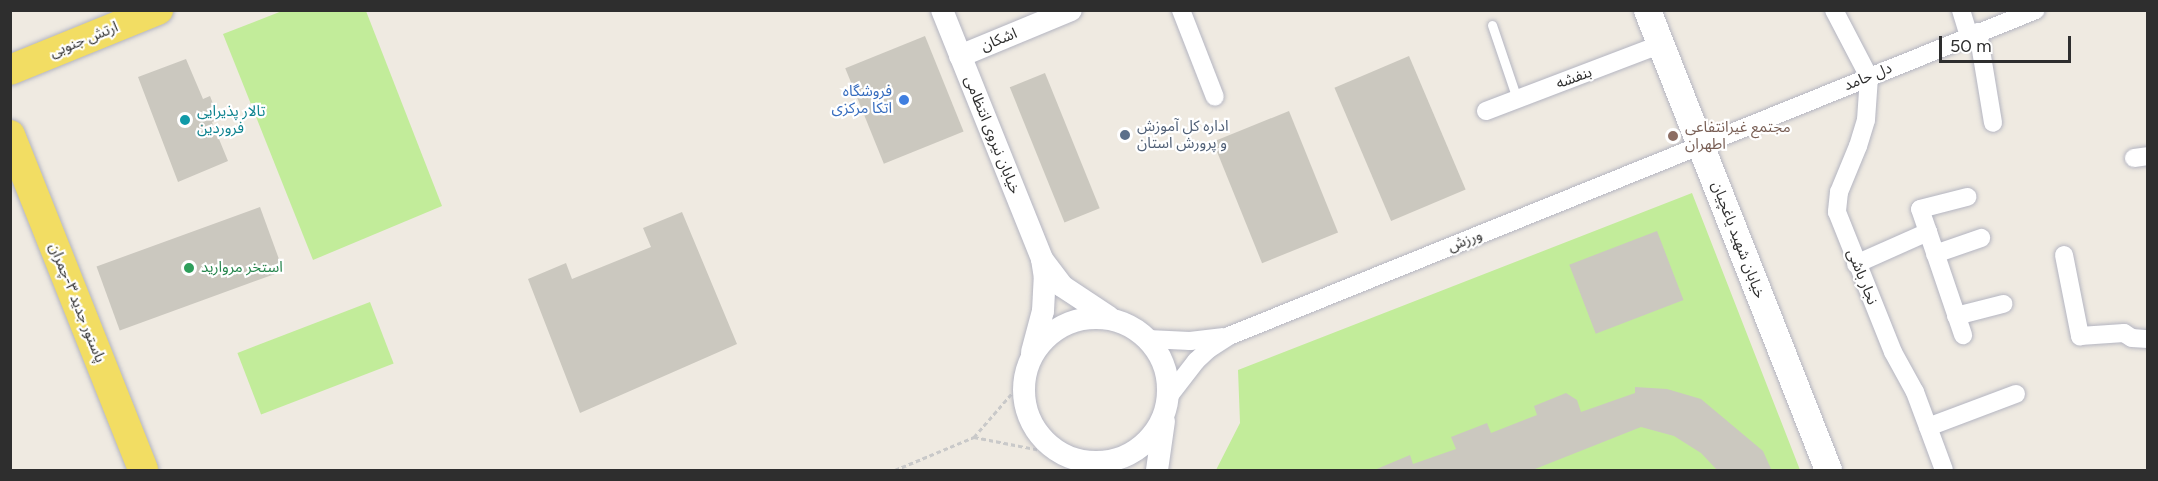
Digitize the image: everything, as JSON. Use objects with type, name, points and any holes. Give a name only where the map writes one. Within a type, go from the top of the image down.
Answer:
[{"type":"main road","name":"ارتش جنوبی","points":[[10,70],[159,10]]},
{"type":"main road","name":"خیابان شهید یاغچیان","points":[[1647,10],[1828,471]]},
{"type":"main road","name":"پاستور جدید ۳-چمران","points":[[10,135],[143,471]]},
{"type":"street","name":"خیابان نیروی انتظامی","points":[[942,10],[1042,259],[1045,278],[1043,311],[1027,370]]},
{"type":"street","name":"اشکان","points":[[960,56],[1071,10]]},
{"type":"street","points":[[1181,10],[1215,97]]},
{"type":"street","points":[[1834,10],[1869,77]]},
{"type":"street","points":[[1961,10],[1973,34],[1993,123]]},
{"type":"street","name":"دل حامد","points":[[1701,146],[2036,10]]},
{"type":"street","name":"بنفشه","points":[[1486,111],[1661,44]]},
{"type":"street","name":"نجار باشی","points":[[1869,77],[1866,120],[1839,192],[1837,212],[1893,352],[1915,392],[1944,471]]},
{"type":"street","name":"ورزش","points":[[1167,407],[1196,361],[1229,336],[1701,146]]},
{"type":"street","points":[[1963,335],[1920,209],[1967,198]]},
{"type":"street","points":[[1856,264],[1928,232]]},
{"type":"street","points":[[1935,254],[1981,238]]},
{"type":"street","points":[[2064,255],[2079,336],[2124,333],[2132,338],[2148,339]]},
{"type":"street","name":"خیابان نیروی انتظامی","points":[[1042,259],[1062,286],[1094,309],[1113,319]]},
{"type":"street","points":[[1956,316],[2003,304]]},
{"type":"street","points":[[1157,471],[1167,407],[1168,376],[1161,356],[1149,339],[1132,327],[1113,319],[1092,317],[1072,321],[1053,331],[1039,346],[1027,370],[1025,405],[1032,424],[1044,441],[1078,462],[1101,463],[1121,459],[1139,449],[1154,435],[1167,407]]},
{"type":"street","name":"ورزش","points":[[1149,339],[1190,341],[1229,336]]},
{"type":"street","points":[[1928,427],[2016,394]]},
{"type":"lane","points":[[1492,25],[1517,99]]},
{"type":"path","points":[[895,471],[974,437],[1027,370]]},
{"type":"path","points":[[974,437],[1078,462]]},
{"type":"green space","points":[[282,11],[366,11],[442,206],[313,260],[223,34]]},
{"type":"green space","points":[[1692,193],[1800,470],[1216,470],[1240,423],[1238,370]]},
{"type":"green space","points":[[370,302],[394,364],[261,415],[237,353]]},
{"type":"building","name":"فروشگاه اتکا مرکزی","points":[[925,36],[964,131],[884,164],[845,68]]},
{"type":"building","points":[[1409,56],[1466,189],[1391,221],[1334,88]]},
{"type":"building","name":"تالار پذیرایی فروردین","points":[[186,59],[203,99],[210,96],[219,119],[212,122],[228,161],[178,182],[138,77]]},
{"type":"building","points":[[1045,73],[1100,208],[1064,223],[1010,87]]},
{"type":"building","points":[[1289,111],[1338,232],[1262,263],[1213,142]]},
{"type":"building","name":"استخر مروارید","points":[[260,207],[283,271],[120,330],[96,267]]},
{"type":"building","points":[[682,212],[737,344],[580,413],[528,279],[566,263],[572,279],[651,247],[643,228]]},
{"type":"building","points":[[1657,231],[1684,300],[1596,334],[1569,265]]},
{"type":"building","points":[[1635,387],[1667,389],[1701,399],[1763,451],[1772,471],[1718,471],[1701,453],[1674,436],[1641,427],[1530,471],[1372,471],[1410,455],[1413,464],[1456,449],[1451,437],[1487,423],[1491,433],[1537,415],[1534,406],[1566,393],[1577,400],[1581,412],[1635,393]]},
{"type":"place","name":"فروشگاه اتکا مرکزی","points":[[904,100]]},
{"type":"place","name":"تالار پذیرایی فروردین","points":[[185,120]]},
{"type":"place","name":"اداره کل آموزش و پرورش استان","points":[[1125,135]]},
{"type":"place","name":"مجتمع غیرانتفاعی اطهران","points":[[1673,136]]},
{"type":"place","name":"استخر مروارید","points":[[189,268]]}]
